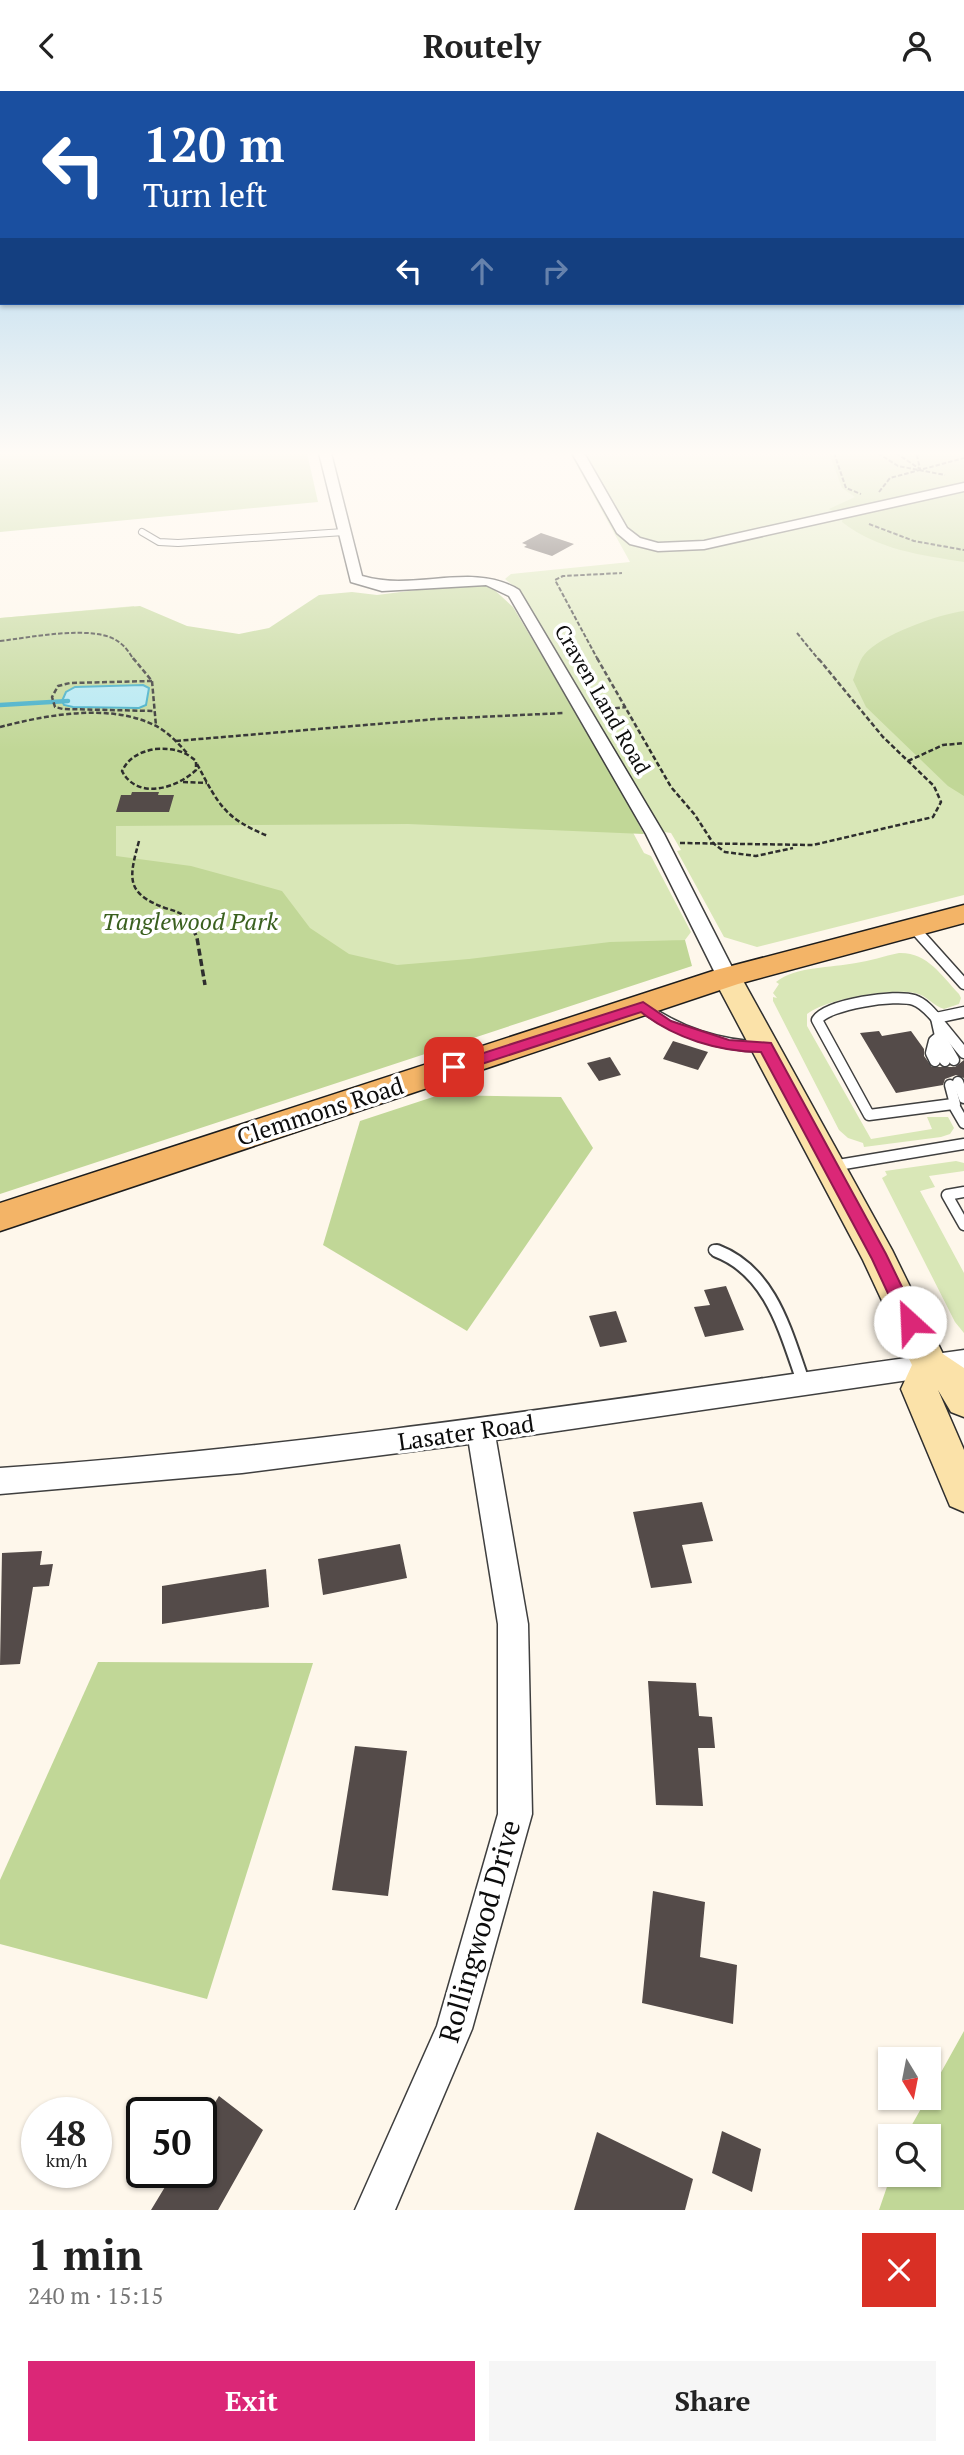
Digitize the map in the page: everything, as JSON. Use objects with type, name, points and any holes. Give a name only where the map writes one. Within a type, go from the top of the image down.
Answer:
[{"type":"main road","name":"Clemmons Road","points":[[0,1217],[643,1007],[727,977],[964,914]]},
{"type":"main road","points":[[727,977],[880,1259],[947,1363],[964,1401]]},
{"type":"main road","points":[[947,1363],[919,1389],[964,1494]]},
{"type":"street","name":"Craven Land Road","points":[[348,552],[354,577],[362,583],[382,587],[474,580],[491,582],[514,593],[660,844],[727,977]]},
{"type":"street","name":"Lasater Road","points":[[0,1481],[160,1470],[481,1431],[947,1363]]},
{"type":"street","name":"Rollingwood Drive","points":[[375,2210],[454,2029],[515,1814],[513,1624],[481,1431]]},
{"type":"lane","points":[[913,927],[964,984]]},
{"type":"lane","points":[[959,1102],[869,1115],[817,1020],[821,1014],[839,1008],[903,998],[919,1002],[936,1018],[964,1053]]},
{"type":"lane","points":[[643,1007],[666,1024],[724,1044],[734,1047],[765,1047]]},
{"type":"lane","points":[[936,1018],[964,1012]]},
{"type":"lane","points":[[936,1018],[940,1036],[938,1051],[944,1061]]},
{"type":"lane","points":[[954,1083],[964,1122]]},
{"type":"lane","points":[[830,1166],[964,1145]]},
{"type":"lane","points":[[964,1192],[947,1195],[964,1225]]},
{"type":"lane","points":[[713,1249],[739,1261],[759,1281],[772,1302],[804,1385]]},
{"type":"path","points":[[622,573],[563,576],[555,580],[555,584],[671,787],[695,815],[713,843],[726,852],[744,856],[913,825],[933,817],[942,802],[939,794],[883,737],[797,633]]},
{"type":"path","points":[[0,641],[74,633],[103,635],[119,641],[152,681],[155,691],[156,726]]},
{"type":"path","points":[[152,681],[69,683],[58,686],[52,698],[55,707],[63,709],[154,711]]},
{"type":"path","points":[[176,741],[436,719],[626,707]]},
{"type":"path","points":[[0,727],[37,717],[72,715],[129,718],[156,726],[196,761],[220,808],[229,818],[268,836]]},
{"type":"path","points":[[908,761],[943,745],[964,743]]},
{"type":"path","points":[[187,753],[164,748],[146,751],[126,762],[122,771],[126,781],[139,787],[165,787],[193,781],[208,784]]},
{"type":"path","points":[[181,783],[192,775],[196,761]]},
{"type":"path","points":[[139,841],[131,884],[136,894],[147,902],[186,916],[193,926],[205,985]]},
{"type":"path","points":[[660,844],[713,843],[798,847]]},
{"type":"green space","points":[[624,552],[964,552],[964,895],[757,947],[724,937],[677,851],[681,850],[671,833],[664,832],[515,587],[505,579],[511,574],[630,562]]},
{"type":"green space","points":[[909,552],[964,552],[964,562]]},
{"type":"green space","name":"Tanglewood Park","points":[[473,583],[488,584],[513,607],[603,758],[644,834],[408,824],[116,826],[116,856],[191,866],[282,891],[310,928],[349,954],[397,965],[610,942],[685,940],[692,966],[0,1194],[0,618],[140,606],[187,626],[239,634],[269,628],[319,595],[352,592],[377,595]]},
{"type":"green space","name":"Tanglewood Park","points":[[134,606],[169,714],[562,700],[644,853],[651,856],[691,932],[685,940],[0,1182],[0,618]]},
{"type":"green space","points":[[964,611],[964,796],[948,786],[866,707],[853,680],[864,655],[883,640],[926,621]]},
{"type":"green space","points":[[899,953],[918,956],[933,966],[959,994],[959,1004],[944,1009],[915,993],[875,993],[843,999],[816,1009],[807,1014],[807,1026],[871,1139],[932,1129],[927,1117],[948,1117],[954,1128],[950,1134],[941,1137],[864,1147],[863,1143],[848,1138],[839,1130],[773,1001],[773,997],[777,998],[773,993],[779,984],[776,982],[793,973]]},
{"type":"green space","points":[[439,1095],[561,1097],[593,1148],[467,1331],[323,1245],[360,1121]]},
{"type":"green space","points":[[956,1161],[964,1163],[964,1171],[929,1176],[935,1187],[920,1191],[964,1273],[964,1333],[955,1322],[882,1178],[887,1175],[885,1171]]},
{"type":"green space","points":[[98,1662],[313,1663],[207,1999],[0,1944],[0,1880]]},
{"type":"green space","points":[[964,2031],[964,2210],[879,2210],[887,2187],[941,2187],[941,2124],[912,2124],[920,2111],[942,2111],[942,2071]]},
{"type":"water","points":[[143,685],[149,688],[146,705],[139,708],[73,707],[64,705],[62,701],[66,692],[75,687]]},
{"type":"building","points":[[539,552],[560,552],[552,556]]},
{"type":"building","points":[[132,792],[174,795],[169,812],[116,812],[121,795],[131,795]]},
{"type":"building","points":[[879,1031],[882,1036],[911,1031],[924,1049],[924,1056],[932,1067],[955,1067],[964,1060],[964,1078],[956,1075],[945,1079],[943,1085],[896,1093],[860,1033]]},
{"type":"building","points":[[673,1041],[708,1052],[698,1070],[663,1059]]},
{"type":"building","points":[[610,1057],[621,1075],[599,1081],[587,1063]]},
{"type":"building","points":[[726,1286],[744,1330],[705,1337],[694,1307],[710,1305],[704,1290]]},
{"type":"building","points":[[616,1311],[627,1342],[600,1347],[589,1316]]},
{"type":"building","points":[[702,1502],[713,1541],[682,1545],[692,1583],[651,1588],[633,1512]]},
{"type":"building","points":[[400,1544],[407,1578],[323,1595],[318,1559]]},
{"type":"building","points":[[42,1551],[40,1565],[53,1564],[49,1586],[33,1587],[20,1664],[0,1665],[2,1553]]},
{"type":"building","points":[[266,1569],[269,1607],[162,1624],[162,1586]]},
{"type":"building","points":[[648,1681],[696,1683],[699,1716],[712,1717],[715,1748],[698,1748],[703,1806],[656,1805]]},
{"type":"building","points":[[355,1746],[407,1751],[388,1896],[332,1890]]},
{"type":"building","points":[[653,1891],[705,1902],[700,1957],[737,1965],[733,2024],[642,2003]]},
{"type":"building","points":[[219,2096],[263,2130],[218,2210],[151,2210],[164,2188],[217,2188]]},
{"type":"building","points":[[722,2131],[761,2149],[752,2192],[712,2173]]},
{"type":"building","points":[[597,2132],[693,2179],[685,2210],[574,2210]]},
{"type":"waterway","points":[[0,705],[68,701]]},
{"type":"route","points":[[454,1067],[643,1007],[666,1024],[724,1044],[734,1047],[765,1047],[880,1259],[910,1322]]}]
